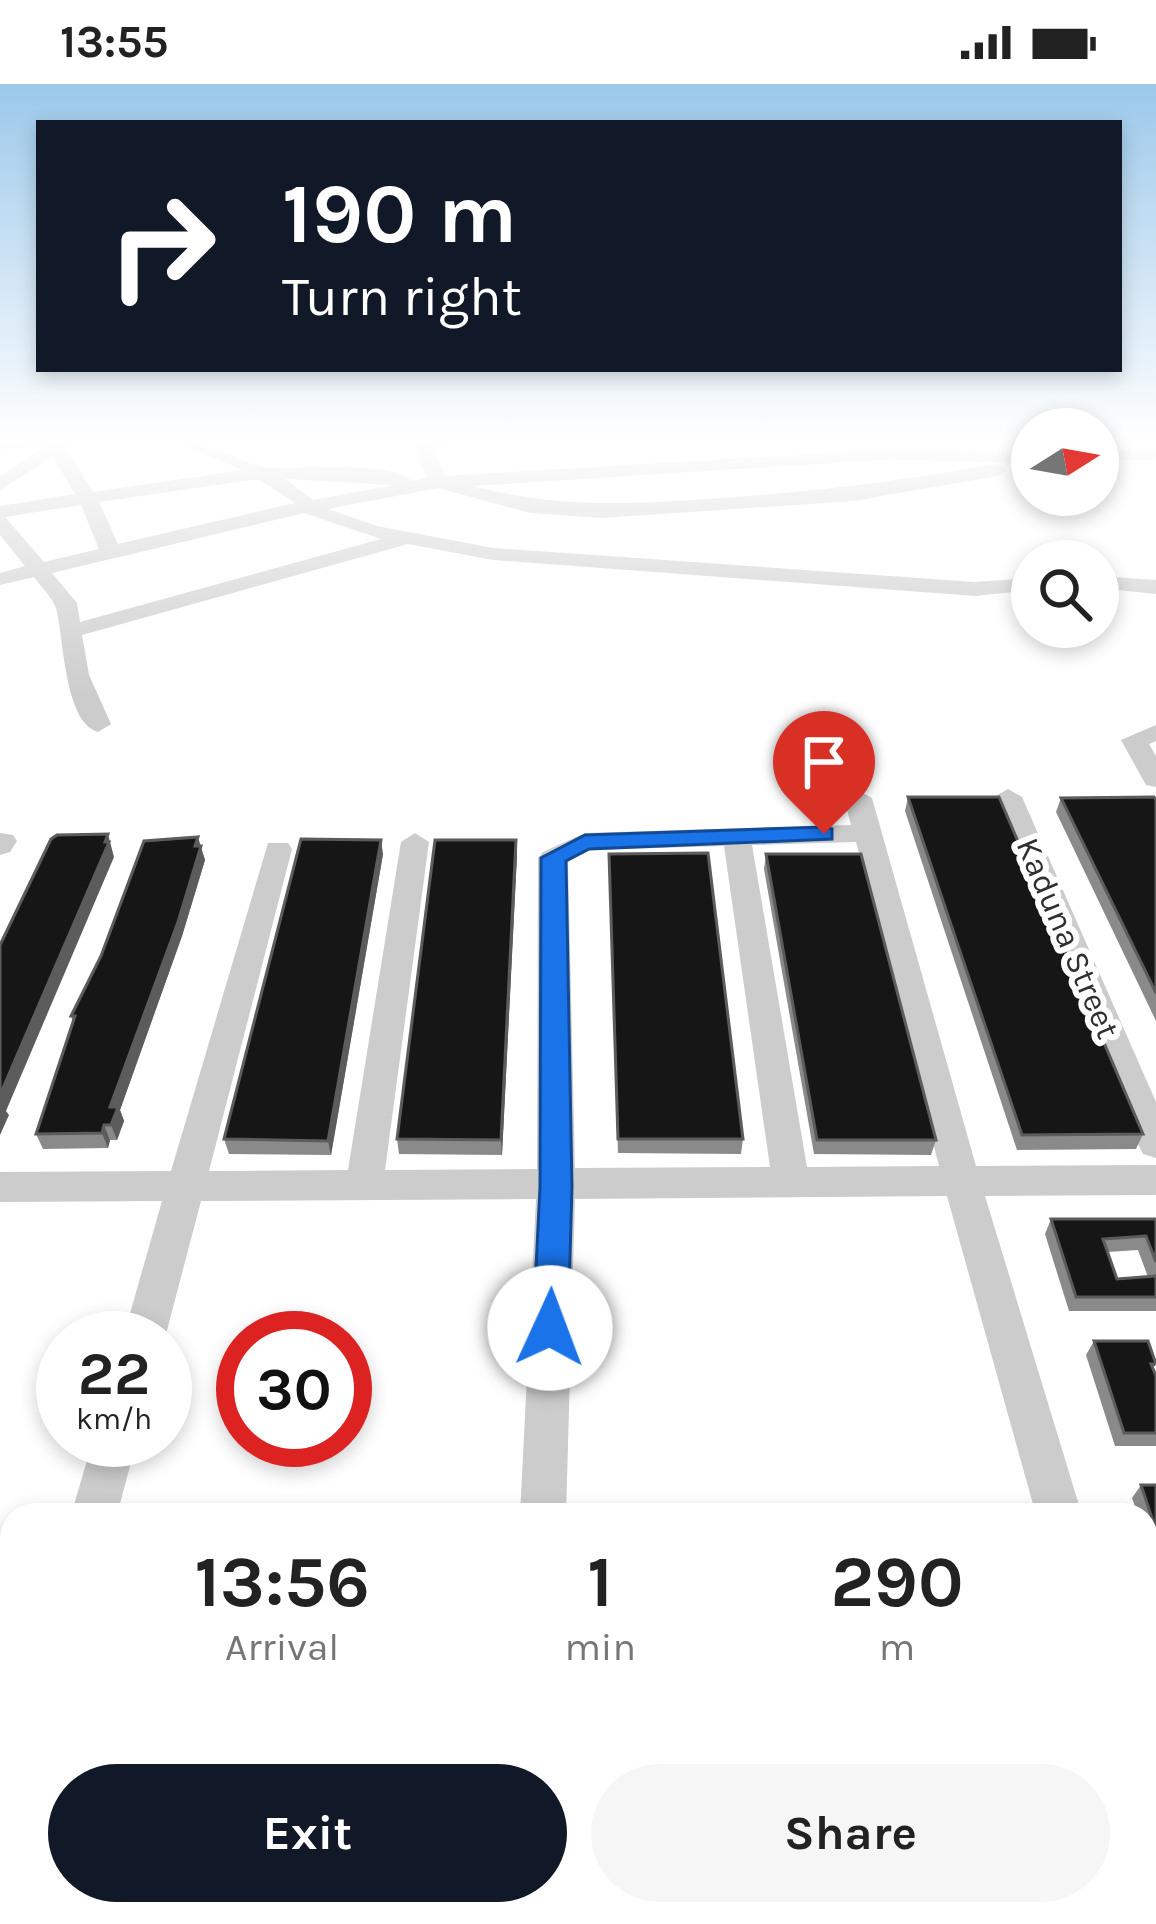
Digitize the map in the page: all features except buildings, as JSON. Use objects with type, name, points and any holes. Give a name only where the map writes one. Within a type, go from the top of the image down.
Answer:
[{"type":"street","points":[[2,525],[66,603],[77,675],[98,724]]},
{"type":"street","points":[[102,525],[110,552]]},
{"type":"street","points":[[0,579],[222,525]]},
{"type":"street","points":[[355,525],[493,554],[976,589],[1011,586]]},
{"type":"street","points":[[72,631],[408,537]]},
{"type":"street","points":[[1119,584],[1156,587]]},
{"type":"street","points":[[1145,735],[1156,778]]},
{"type":"street","name":"Kaduna Street","points":[[1008,797],[1156,1144]]},
{"type":"street","points":[[858,798],[1056,1503]]},
{"type":"street","points":[[543,1503],[556,1187],[554,858],[567,847],[585,842],[868,832]]},
{"type":"street","points":[[737,838],[791,1183]]},
{"type":"street","points":[[364,1188],[416,842]]},
{"type":"street","points":[[152,1311],[278,849]]},
{"type":"street","points":[[0,1187],[1156,1180]]},
{"type":"street","points":[[97,1503],[107,1467]]},
{"type":"route","points":[[550,1328],[556,1187],[554,858],[567,847],[585,842],[824,834]]}]
